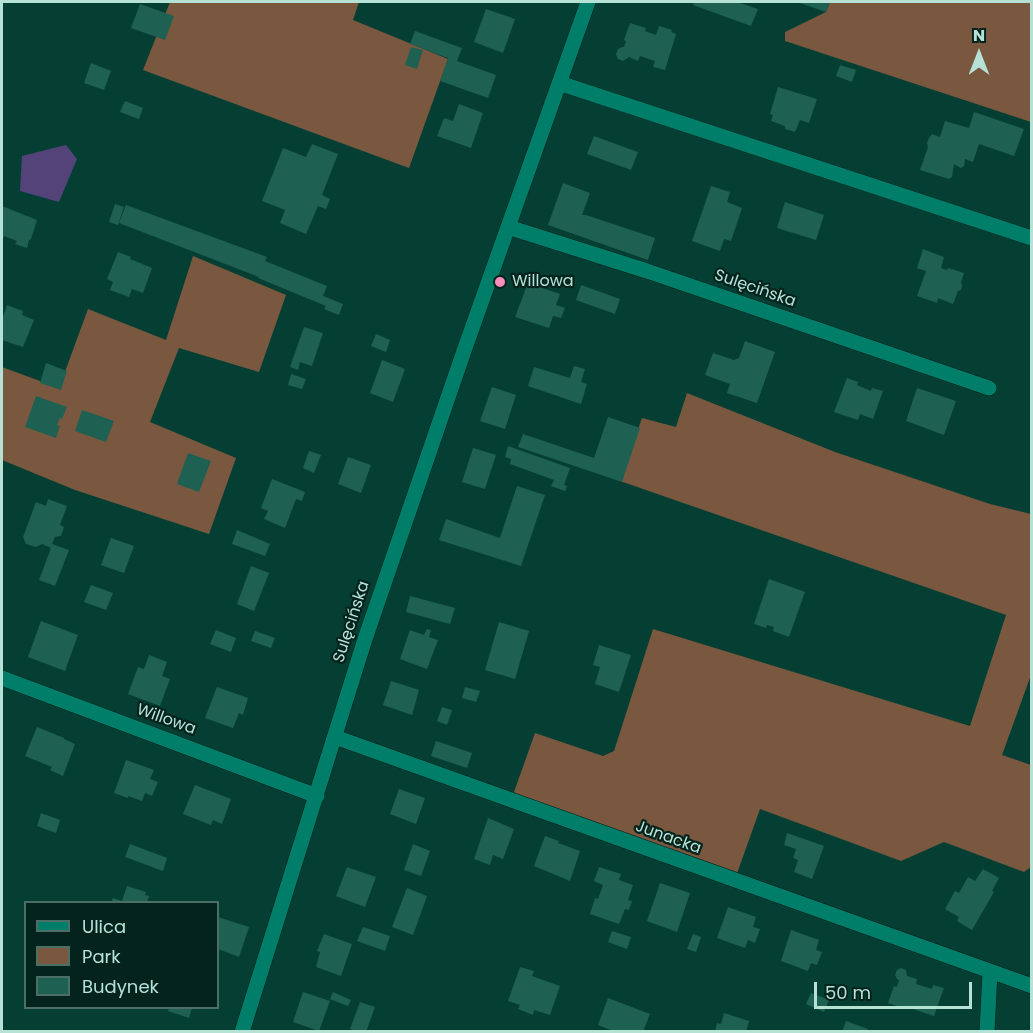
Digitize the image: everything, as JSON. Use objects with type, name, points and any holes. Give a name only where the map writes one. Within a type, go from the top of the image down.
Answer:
[{"type":"street","name":"Sulęcińska","points":[[242,1032],[365,639],[588,2]]},
{"type":"street","points":[[559,83],[1032,238]]},
{"type":"street","name":"Sulęcińska","points":[[508,227],[647,271],[988,388]]},
{"type":"street","name":"Willowa","points":[[2,678],[317,796]]},
{"type":"street","name":"Junacka","points":[[335,737],[1032,986]]},
{"type":"street","points":[[987,1032],[990,972]]},
{"type":"green space","points":[[170,2],[359,2],[353,20],[448,59],[409,168],[143,70]]},
{"type":"green space","points":[[830,2],[1031,2],[1031,122],[785,41],[785,32],[826,12]]},
{"type":"green space","points":[[193,256],[286,295],[259,372],[179,348],[150,422],[236,458],[209,534],[75,490],[2,460],[2,367],[59,388],[88,309],[166,340]]},
{"type":"green space","points":[[687,393],[835,452],[990,504],[1031,514],[1031,675],[1002,755],[1031,765],[1031,867],[1024,872],[944,842],[901,861],[760,809],[735,879],[528,808],[514,792],[535,733],[603,756],[614,751],[653,629],[970,726],[1006,615],[620,481],[642,418],[676,427]]},
{"type":"shaded area","points":[[66,145],[77,159],[59,202],[20,191],[22,156]]},
{"type":"building","points":[[694,2],[737,2],[758,9],[751,26],[693,5]]},
{"type":"building","points":[[797,2],[830,2],[826,12]]},
{"type":"building","points":[[140,4],[174,16],[165,40],[131,28]]},
{"type":"building","points":[[486,9],[515,19],[503,53],[474,42]]},
{"type":"building","points":[[630,23],[646,28],[645,31],[656,35],[659,26],[672,30],[671,32],[676,34],[665,70],[653,67],[655,61],[640,56],[638,61],[629,57],[623,61],[618,59],[616,54],[618,49],[624,47]]},
{"type":"building","points":[[415,31],[462,48],[457,61],[496,75],[488,98],[440,81],[448,58],[410,44]]},
{"type":"building","points":[[411,47],[423,50],[417,69],[405,65]]},
{"type":"building","points":[[91,63],[111,71],[104,90],[84,83]]},
{"type":"building","points":[[840,65],[856,70],[852,82],[836,76]]},
{"type":"building","points":[[778,87],[817,99],[809,123],[800,120],[795,132],[771,121],[773,115],[770,114]]},
{"type":"building","points":[[125,101],[143,108],[139,119],[120,112]]},
{"type":"building","points":[[459,104],[483,113],[471,148],[437,136],[444,118],[453,121]]},
{"type":"building","points":[[974,112],[1024,129],[1014,156],[979,144],[973,162],[965,159],[964,166],[961,168],[954,164],[952,177],[949,179],[920,170],[928,147],[927,143],[932,134],[940,137],[945,121],[969,128]]},
{"type":"building","points":[[594,136],[638,152],[631,170],[587,154]]},
{"type":"building","points":[[312,144],[338,154],[322,195],[330,199],[326,209],[318,206],[306,234],[280,223],[285,210],[262,201],[283,148],[306,157]]},
{"type":"building","points":[[563,183],[590,193],[582,215],[655,238],[648,260],[548,225]]},
{"type":"building","points":[[711,186],[730,192],[727,202],[742,208],[731,241],[724,239],[720,251],[692,241]]},
{"type":"building","points":[[785,202],[824,215],[816,240],[777,228]]},
{"type":"building","points":[[115,204],[124,207],[118,225],[109,222]]},
{"type":"building","points":[[126,205],[267,257],[265,261],[327,286],[323,296],[343,304],[339,315],[324,309],[326,306],[259,277],[119,223]]},
{"type":"building","points":[[2,206],[37,220],[27,248],[15,244],[17,241],[4,236],[2,243]]},
{"type":"building","points":[[923,249],[944,257],[941,268],[964,273],[961,290],[958,291],[953,304],[938,298],[937,303],[917,296],[926,271],[917,268]]},
{"type":"building","points":[[118,252],[152,268],[143,293],[132,289],[129,297],[110,290],[113,282],[107,279]]},
{"type":"building","points":[[528,283],[560,294],[556,305],[565,308],[561,318],[553,316],[549,328],[515,317]]},
{"type":"building","points":[[581,285],[620,299],[615,314],[576,300]]},
{"type":"building","points":[[7,305],[23,311],[22,315],[34,320],[23,347],[2,340],[2,320]]},
{"type":"building","points":[[304,327],[323,333],[312,366],[300,362],[298,370],[290,367]]},
{"type":"building","points":[[376,334],[390,340],[386,352],[371,346]]},
{"type":"building","points":[[745,341],[775,352],[757,403],[727,393],[730,384],[705,375],[713,353],[734,360],[739,358]]},
{"type":"building","points":[[382,360],[405,369],[393,402],[370,393]]},
{"type":"building","points":[[46,363],[67,371],[61,390],[40,383]]},
{"type":"building","points":[[574,366],[585,369],[581,382],[587,384],[581,404],[528,386],[534,367],[570,378]]},
{"type":"building","points":[[291,374],[306,379],[302,389],[288,385]]},
{"type":"building","points":[[847,378],[871,391],[872,388],[883,391],[873,419],[860,414],[858,420],[834,412]]},
{"type":"building","points":[[492,387],[516,395],[505,429],[480,421]]},
{"type":"building","points":[[917,388],[956,401],[944,435],[906,421]]},
{"type":"building","points":[[36,396],[67,407],[57,425],[60,426],[56,438],[25,427]]},
{"type":"building","points":[[82,410],[114,421],[106,442],[75,431]]},
{"type":"building","points":[[608,417],[640,428],[622,482],[518,447],[523,434],[594,458]]},
{"type":"building","points":[[508,446],[570,468],[564,485],[567,486],[565,491],[551,486],[554,480],[510,464],[511,459],[505,457]]},
{"type":"building","points":[[473,448],[496,455],[485,489],[462,482]]},
{"type":"building","points":[[309,451],[321,455],[314,473],[303,468]]},
{"type":"building","points":[[188,453],[211,461],[199,492],[177,484]]},
{"type":"building","points":[[348,457],[371,465],[361,493],[338,484]]},
{"type":"building","points":[[272,479],[305,492],[302,501],[296,499],[285,528],[264,519],[268,511],[261,508]]},
{"type":"building","points":[[517,486],[545,495],[521,566],[439,540],[446,519],[500,538]]},
{"type":"building","points":[[48,499],[67,506],[60,525],[64,527],[61,536],[55,537],[52,544],[69,550],[55,586],[39,580],[51,548],[42,544],[36,547],[26,544],[23,537],[36,502],[46,506]]},
{"type":"building","points":[[237,530],[270,544],[265,556],[232,544]]},
{"type":"building","points":[[111,538],[134,546],[124,573],[101,565]]},
{"type":"building","points":[[251,566],[269,573],[254,611],[237,604]]},
{"type":"building","points":[[769,579],[805,592],[789,637],[773,631],[774,627],[767,625],[766,628],[754,624]]},
{"type":"building","points":[[91,585],[113,593],[106,610],[84,602]]},
{"type":"building","points":[[410,596],[455,608],[450,624],[406,612]]},
{"type":"building","points":[[41,621],[78,635],[65,671],[28,657]]},
{"type":"building","points":[[499,622],[529,631],[515,679],[485,670]]},
{"type":"building","points":[[427,629],[431,630],[429,637],[438,640],[427,669],[400,659],[410,630],[424,635]]},
{"type":"building","points":[[216,630],[236,638],[231,652],[210,644]]},
{"type":"building","points":[[255,631],[275,638],[271,648],[251,641]]},
{"type":"building","points":[[599,645],[631,655],[619,692],[595,684],[600,667],[593,665]]},
{"type":"building","points":[[149,655],[167,662],[162,676],[170,679],[160,706],[128,694],[138,667],[144,669]]},
{"type":"building","points":[[391,681],[419,690],[412,715],[383,705]]},
{"type":"building","points":[[217,687],[248,698],[243,715],[239,713],[233,728],[205,718]]},
{"type":"building","points":[[465,687],[480,691],[476,702],[462,698]]},
{"type":"building","points":[[442,707],[452,710],[447,725],[437,721]]},
{"type":"building","points":[[37,727],[75,744],[63,776],[50,770],[52,767],[25,756]]},
{"type":"building","points":[[436,741],[472,753],[467,768],[431,756]]},
{"type":"building","points":[[126,760],[154,770],[150,779],[158,782],[152,796],[145,793],[142,801],[114,793]]},
{"type":"building","points":[[195,785],[231,799],[222,824],[213,820],[211,825],[183,814]]},
{"type":"building","points":[[399,789],[425,798],[416,824],[390,814]]},
{"type":"building","points":[[41,813],[60,820],[56,833],[37,826]]},
{"type":"building","points":[[488,818],[514,829],[503,859],[493,855],[490,865],[474,859]]},
{"type":"building","points":[[787,833],[824,846],[812,879],[794,872],[798,860],[793,858],[796,849],[784,845]]},
{"type":"building","points":[[545,836],[580,851],[570,881],[534,866]]},
{"type":"building","points":[[130,844],[167,858],[163,871],[125,857]]},
{"type":"building","points":[[413,844],[430,851],[421,876],[404,870]]},
{"type":"building","points":[[347,867],[376,877],[365,907],[336,896]]},
{"type":"building","points":[[599,867],[621,874],[619,880],[633,885],[628,900],[632,901],[629,910],[625,909],[619,924],[590,914],[595,898],[598,899],[603,885],[594,881]]},
{"type":"building","points":[[983,869],[999,878],[992,891],[994,892],[972,930],[957,921],[959,917],[945,909],[955,891],[959,893],[968,877],[975,881]]},
{"type":"building","points":[[660,883],[690,893],[677,932],[647,921]]},
{"type":"building","points":[[127,886],[146,892],[145,895],[149,896],[147,901],[122,901]]},
{"type":"building","points":[[407,888],[427,896],[413,935],[392,927]]},
{"type":"building","points":[[728,907],[756,917],[753,927],[760,929],[755,943],[748,940],[745,948],[717,938]]},
{"type":"building","points":[[219,917],[249,927],[239,957],[219,949]]},
{"type":"building","points":[[363,927],[390,936],[385,951],[357,941]]},
{"type":"building","points":[[791,930],[819,940],[816,950],[822,952],[817,965],[811,963],[808,971],[781,961]]},
{"type":"building","points":[[612,931],[631,937],[627,949],[608,942]]},
{"type":"building","points":[[324,934],[352,944],[341,976],[316,967],[320,952],[317,951]]},
{"type":"building","points":[[693,934],[701,937],[696,952],[687,949]]},
{"type":"building","points":[[520,967],[534,971],[532,976],[560,986],[550,1015],[534,1010],[533,1015],[518,1009],[520,1005],[508,1001]]},
{"type":"building","points":[[901,968],[906,970],[907,976],[917,979],[916,984],[932,989],[933,985],[944,988],[934,1016],[888,1003],[894,986],[897,987],[899,980],[895,975]]},
{"type":"building","points":[[303,992],[330,1001],[319,1031],[293,1022]]},
{"type":"building","points":[[333,992],[351,1000],[348,1006],[330,999]]},
{"type":"building","points":[[811,993],[829,1000],[824,1012],[806,1004]]},
{"type":"building","points":[[608,998],[650,1014],[643,1032],[615,1032],[598,1025]]},
{"type":"building","points":[[360,1002],[375,1007],[366,1032],[350,1029]]},
{"type":"building","points":[[169,1009],[192,1009],[189,1018],[168,1011]]},
{"type":"building","points":[[724,1013],[749,1021],[746,1032],[715,1032],[717,1023],[721,1024]]},
{"type":"building","points":[[846,1021],[868,1029],[867,1032],[842,1032]]},
{"type":"place","name":"Willowa","points":[[500,282]]}]
